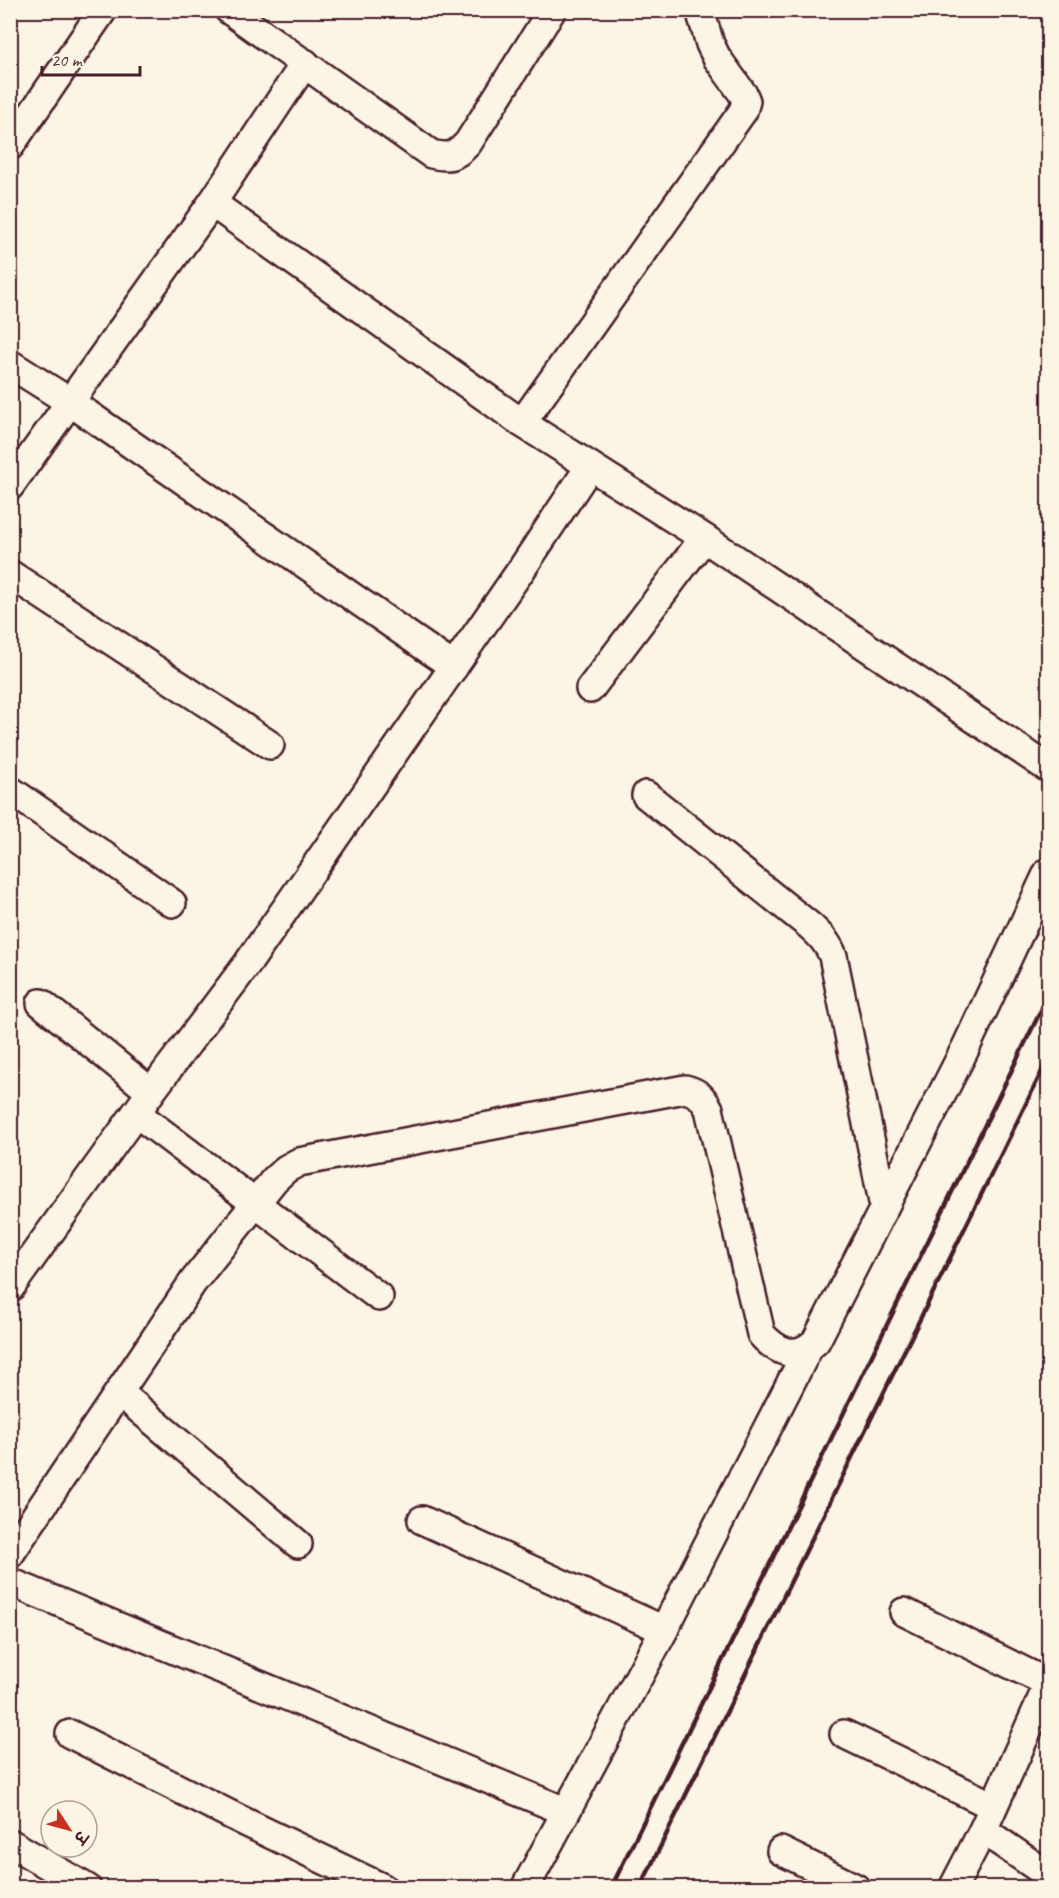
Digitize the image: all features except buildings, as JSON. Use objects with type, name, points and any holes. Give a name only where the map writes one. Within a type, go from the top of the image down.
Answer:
[{"type":"street","points":[[10,146],[103,10]]},
{"type":"street","points":[[229,10],[431,154],[444,157],[458,153],[468,143],[552,10]]},
{"type":"street","points":[[522,423],[743,111],[746,101],[717,58],[710,44],[700,10]]},
{"type":"street","points":[[10,486],[212,203],[305,63]]},
{"type":"street","points":[[212,203],[522,423],[704,538],[1048,768]]},
{"type":"street","points":[[10,364],[70,402],[454,667]]},
{"type":"street","points":[[10,1288],[143,1103],[248,963],[454,667],[590,466]]},
{"type":"street","points":[[590,689],[704,538]]},
{"type":"street","points":[[10,574],[270,745]]},
{"type":"street","points":[[10,790],[172,903]]},
{"type":"street","points":[[646,795],[810,926],[830,946],[884,1207]]},
{"type":"street","points":[[525,1887],[664,1630],[808,1349],[816,1341],[966,1047],[1048,872]]},
{"type":"street","points":[[41,1003],[143,1103],[256,1204],[379,1298]]},
{"type":"street","points":[[10,1554],[193,1282],[280,1174],[299,1162],[686,1089],[695,1092],[704,1100],[709,1109],[760,1334],[772,1346],[788,1352],[797,1353],[808,1349]]},
{"type":"street","points":[[119,1392],[298,1544]]},
{"type":"street","points":[[422,1520],[664,1630]]},
{"type":"street","points":[[10,1582],[566,1811]]},
{"type":"street","points":[[904,1612],[1048,1684],[988,1818],[952,1887]]},
{"type":"street","points":[[70,1734],[245,1822],[383,1887]]},
{"type":"street","points":[[844,1734],[988,1818],[1048,1875]]},
{"type":"street","points":[[10,1843],[87,1887]]},
{"type":"street","points":[[782,1851],[856,1887]]},
{"type":"railway","points":[[611,1888],[1048,996]]},
{"type":"railway","points":[[640,1888],[1048,1059]]}]
